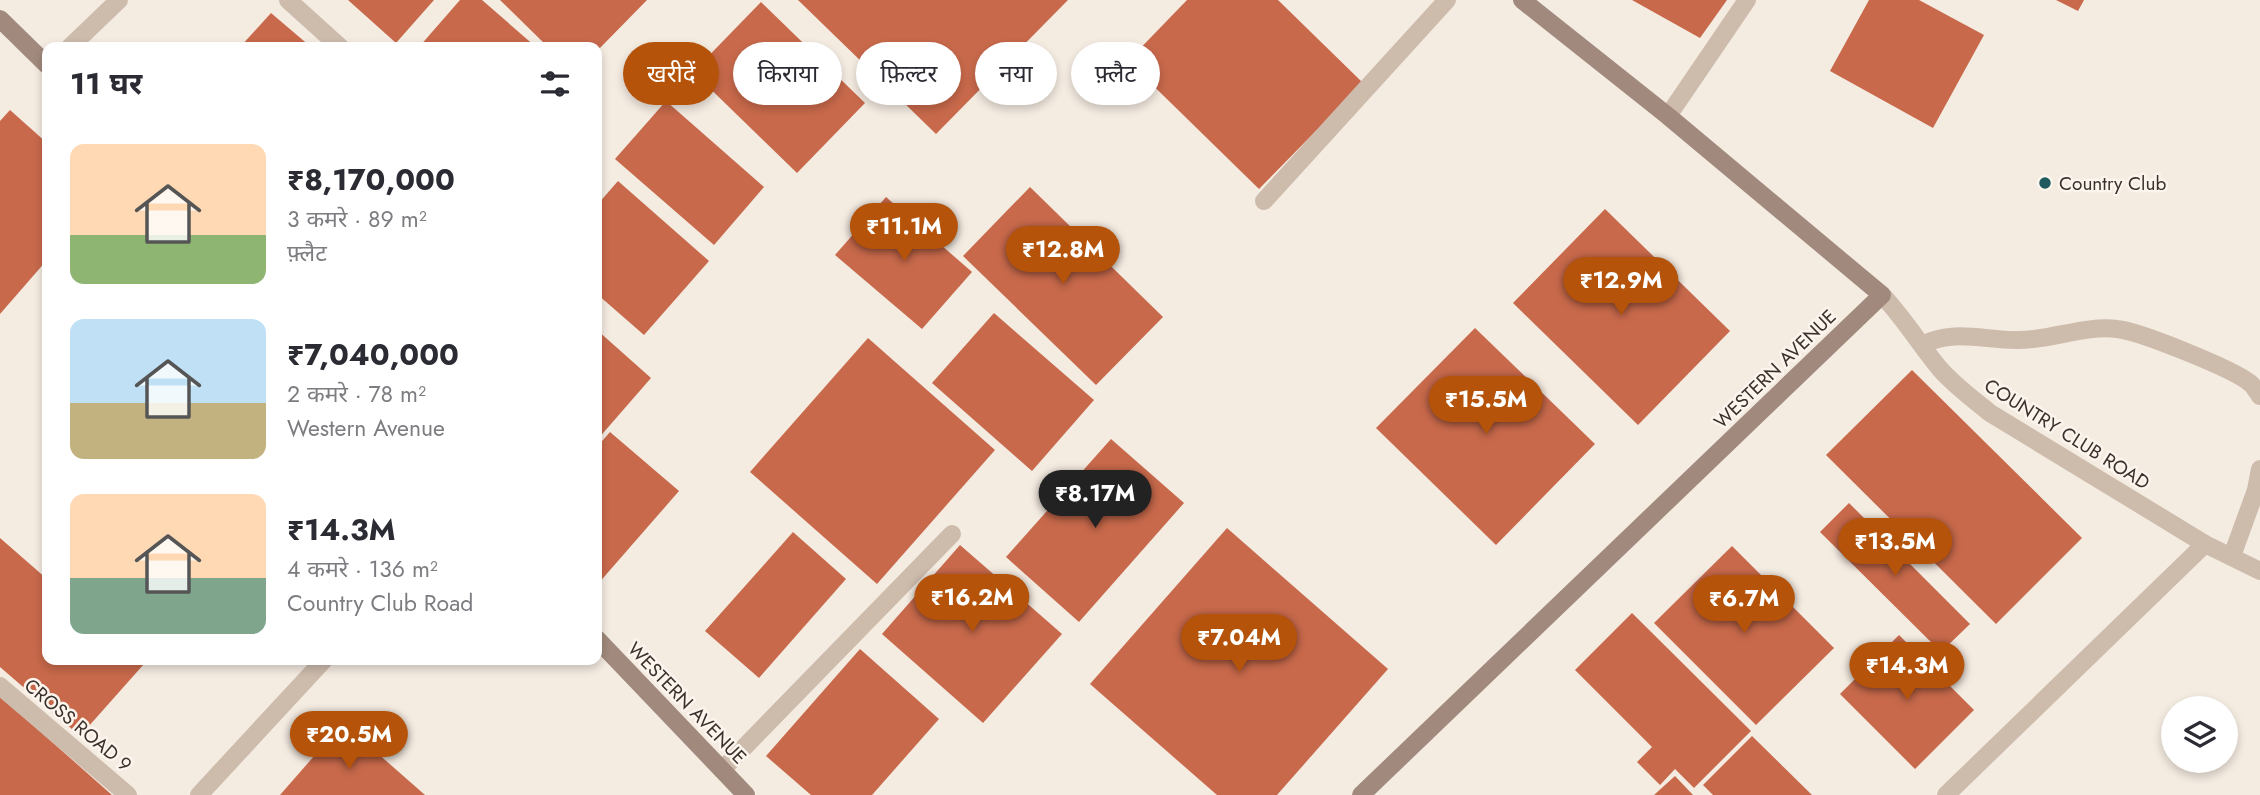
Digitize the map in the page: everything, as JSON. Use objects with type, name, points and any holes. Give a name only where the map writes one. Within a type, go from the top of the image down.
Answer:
[{"type":"street","points":[[75,42],[119,0]]},
{"type":"street","points":[[288,0],[334,42]]},
{"type":"street","points":[[1264,201],[1447,0]]},
{"type":"street","points":[[1522,0],[1668,116],[1882,295]]},
{"type":"street","points":[[1668,116],[1747,0]]},
{"type":"street","points":[[0,19],[42,60]]},
{"type":"street","name":"COUNTRY CLUB ROAD","points":[[1882,295],[1899,312],[1941,370],[1990,413],[2204,544],[2260,571]]},
{"type":"street","name":"WESTERN AVENUE","points":[[1361,795],[1882,295]]},
{"type":"street","points":[[1922,345],[1949,335],[2019,341],[2077,331],[2117,329],[2171,346],[2224,370],[2250,383],[2260,396]]},
{"type":"street","points":[[2232,556],[2256,490],[2260,469]]},
{"type":"street","points":[[722,770],[953,534]]},
{"type":"street","points":[[1945,795],[2204,544]]},
{"type":"street","name":"WESTERN AVENUE","points":[[602,644],[746,795]]},
{"type":"street","points":[[199,795],[319,665]]},
{"type":"street","name":"CROSS ROAD 9","points":[[0,686],[128,795]]},
{"type":"building","points":[[348,0],[434,0],[395,42]]},
{"type":"building","points":[[460,0],[482,0],[530,42],[423,42]]},
{"type":"building","points":[[500,0],[647,0],[602,46],[602,42],[543,42]]},
{"type":"building","points":[[798,0],[1068,0],[1027,42],[975,42],[975,94],[936,134],[906,105],[961,105],[961,42],[856,42],[856,56]]},
{"type":"building","points":[[1187,0],[1278,0],[1363,83],[1259,189],[1160,92],[1160,42],[1146,42]]},
{"type":"building","points":[[1632,0],[1727,0],[1700,38]]},
{"type":"building","points":[[1869,0],[1919,0],[1984,35],[1933,128],[1830,71]]},
{"type":"building","points":[[2056,0],[2084,0],[2078,11]]},
{"type":"building","points":[[761,2],[802,42],[733,42],[733,105],[842,105],[842,81],[856,94],[856,105],[863,105],[797,173],[719,97],[719,45]]},
{"type":"building","points":[[271,13],[305,42],[245,42]]},
{"type":"building","points":[[662,105],[671,105],[764,187],[714,245],[615,159]]},
{"type":"building","points":[[10,110],[42,139],[42,266],[0,314],[0,121]]},
{"type":"building","points":[[618,181],[709,261],[644,335],[602,298],[602,199]]},
{"type":"building","points":[[1030,187],[1163,317],[1096,385],[963,256]]},
{"type":"building","points":[[886,197],[972,272],[922,329],[835,255]]},
{"type":"building","points":[[1605,209],[1730,331],[1638,425],[1513,303]]},
{"type":"building","points":[[994,313],[1094,400],[1032,471],[932,383]]},
{"type":"building","points":[[1475,328],[1595,444],[1496,545],[1376,428]]},
{"type":"building","points":[[602,334],[651,378],[602,434]]},
{"type":"building","points":[[868,338],[995,450],[877,584],[750,472]]},
{"type":"building","points":[[1912,370],[2082,538],[1996,624],[1826,455]]},
{"type":"building","points":[[610,432],[679,491],[602,579],[602,441]]},
{"type":"building","points":[[1111,439],[1184,503],[1079,622],[1006,557]]},
{"type":"building","points":[[1849,503],[1970,624],[1941,652],[1820,532]]},
{"type":"building","points":[[1227,528],[1388,669],[1277,795],[1217,795],[1090,684]]},
{"type":"building","points":[[793,532],[846,579],[759,678],[705,631]]},
{"type":"building","points":[[0,538],[42,575],[42,665],[143,665],[80,736],[0,667]]},
{"type":"building","points":[[960,545],[1062,634],[983,723],[882,634]]},
{"type":"building","points":[[1732,546],[1834,648],[1756,725],[1654,623]]},
{"type":"building","points":[[1632,613],[1751,731],[1694,788],[1675,769],[1660,785],[1637,762],[1652,747],[1575,670]]},
{"type":"building","points":[[1899,635],[1974,710],[1915,769],[1840,694]]},
{"type":"building","points":[[860,649],[939,719],[872,795],[811,795],[766,756]]},
{"type":"building","points":[[0,696],[112,795],[0,795]]},
{"type":"building","points":[[343,723],[425,795],[280,795]]},
{"type":"building","points":[[1752,736],[1812,795],[1713,795],[1703,785]]},
{"type":"building","points":[[1675,776],[1693,795],[1654,795]]},
{"type":"place","name":"Country Club","points":[[2045,183]]}]
